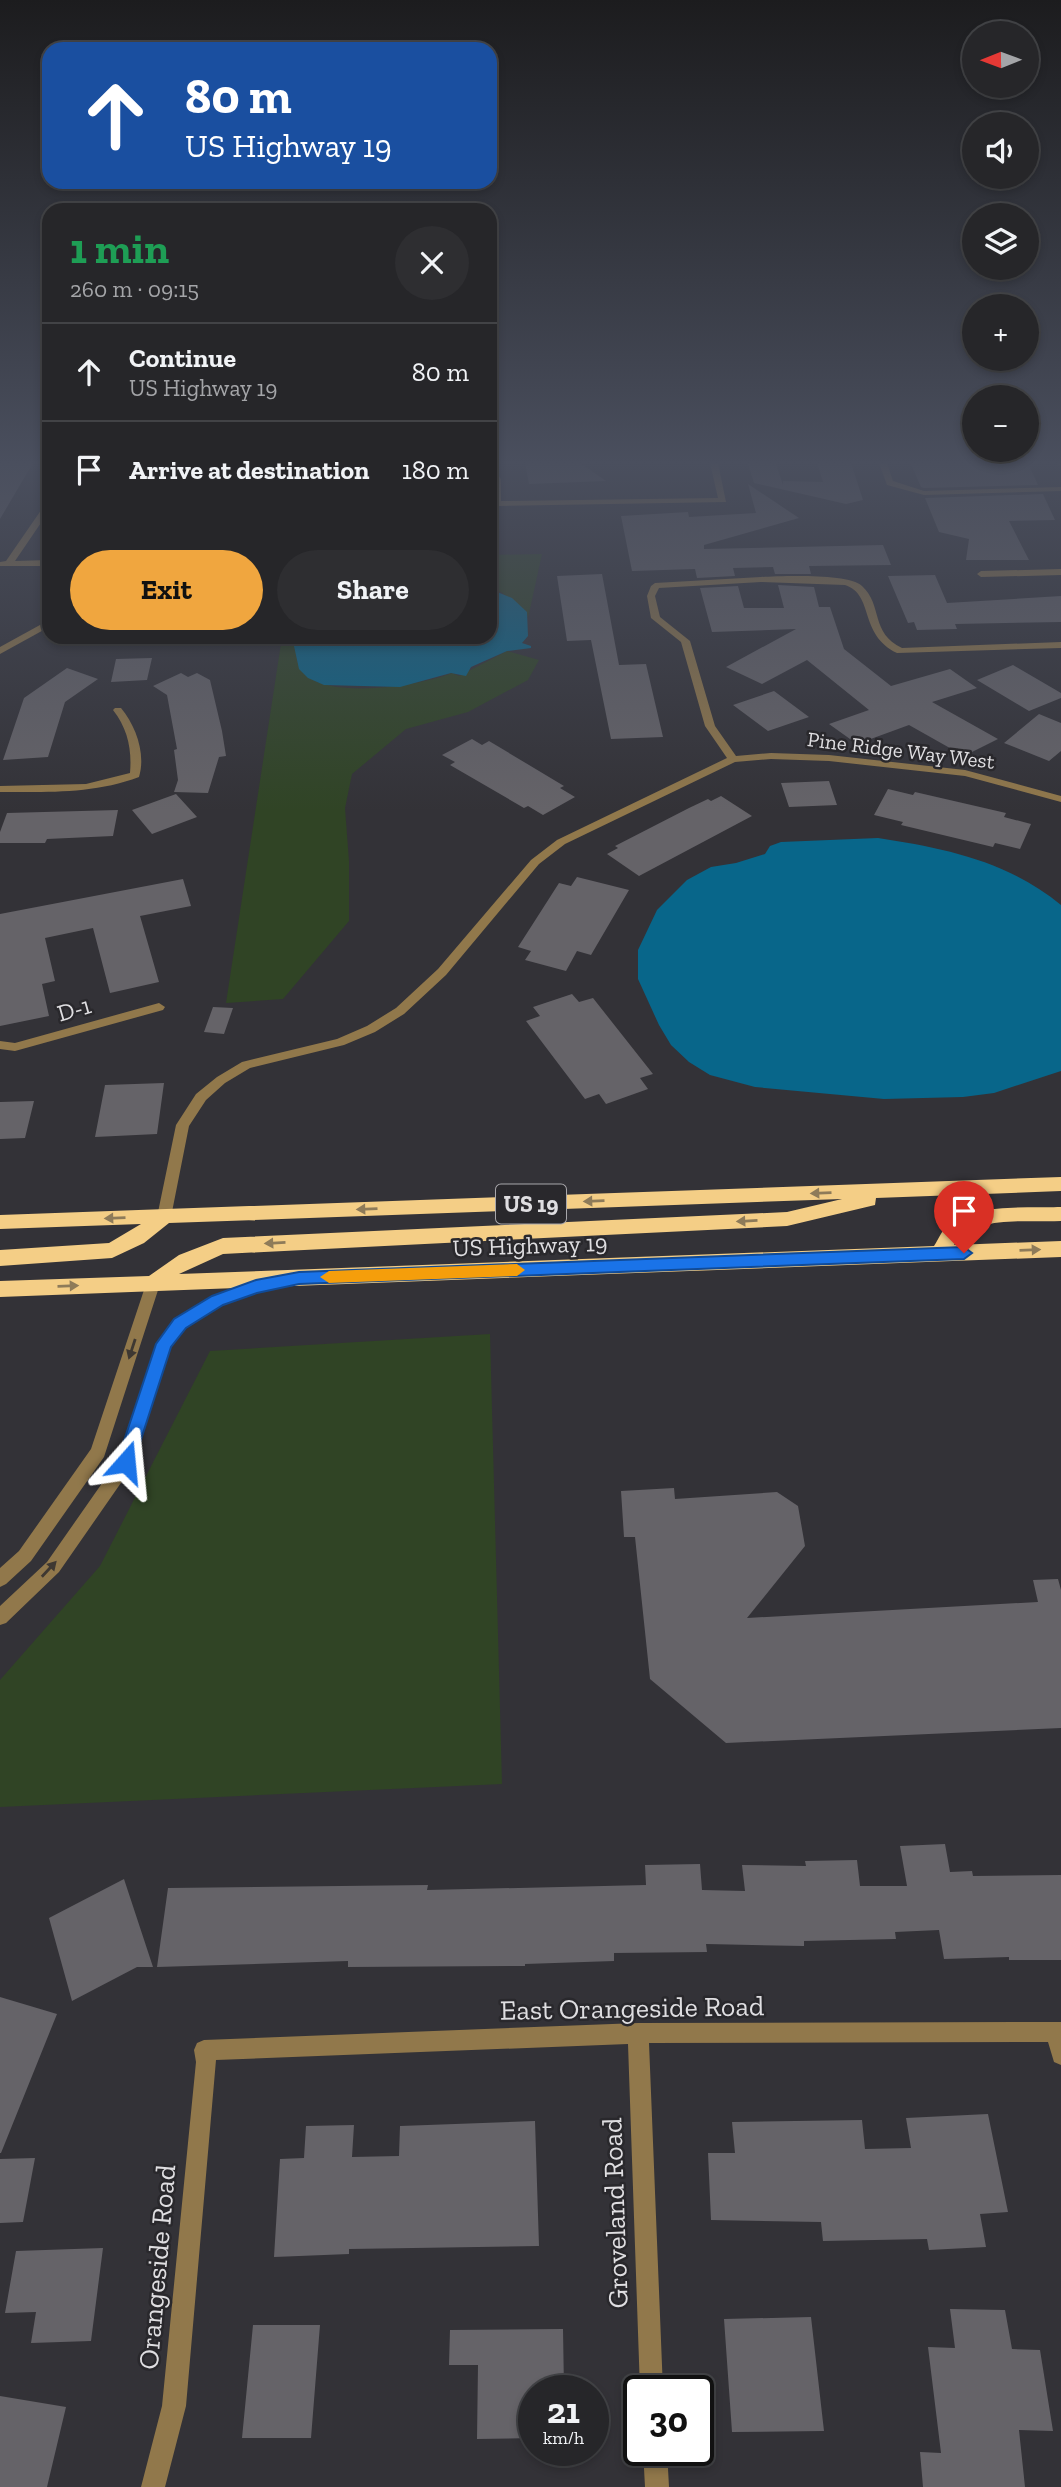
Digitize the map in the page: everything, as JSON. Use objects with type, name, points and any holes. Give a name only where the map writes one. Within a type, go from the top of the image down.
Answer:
[{"type":"highway","name":"US Highway 19","points":[[0,1222],[1061,1184]]},
{"type":"highway","points":[[153,1284],[192,1255],[223,1246],[787,1219],[909,1190]]},
{"type":"highway","points":[[939,1254],[952,1233],[966,1222],[987,1218],[1061,1214]]},
{"type":"highway","points":[[0,1258],[112,1250],[137,1238],[164,1217]]},
{"type":"highway","name":"US Highway 19","points":[[0,1289],[1061,1249]]},
{"type":"street","points":[[733,760],[710,726],[685,641],[656,618],[651,596],[655,586],[705,582],[848,580],[860,587],[880,638],[889,647],[900,651],[1061,645]]},
{"type":"street","points":[[0,651],[42,627]]},
{"type":"street","points":[[0,789],[56,788],[119,782],[135,775],[137,760],[128,720],[118,710]]},
{"type":"street","name":"Pine Ridge Way West","points":[[164,1217],[183,1125],[201,1097],[221,1080],[246,1065],[340,1042],[371,1029],[400,1011],[442,972],[535,862],[561,842],[733,760],[771,756],[829,758],[965,773],[986,776],[1040,795],[1061,799]]},
{"type":"street","name":"D-1","points":[[0,1045],[15,1047],[159,1007]]},
{"type":"street","points":[[0,1617],[53,1567],[126,1462],[164,1344],[180,1324],[217,1300],[256,1286],[299,1278]]},
{"type":"street","points":[[0,1579],[25,1556],[98,1452],[153,1284]]},
{"type":"street","points":[[1059,2032],[1061,2055]]},
{"type":"street","name":"East Orangeside Road","points":[[204,2050],[638,2033],[1059,2032]]},
{"type":"street","name":"Groveland Road","points":[[638,2033],[651,2375]]},
{"type":"street","name":"Orangeside Road","points":[[153,2487],[174,2406],[206,2062],[204,2050]]},
{"type":"street","points":[[655,2466],[657,2487]]},
{"type":"green space","points":[[497,579],[537,579],[528,618],[527,612],[497,591]]},
{"type":"green space","points":[[281,644],[295,644],[297,658],[304,673],[319,682],[340,687],[391,687],[452,673],[459,676],[507,651],[539,660],[528,680],[468,712],[406,729],[352,774],[345,808],[349,861],[349,921],[283,999],[226,1003]]},
{"type":"green space","points":[[490,1334],[502,1784],[0,1807],[0,1680],[100,1566],[210,1351]]},
{"type":"water","points":[[497,592],[512,598],[527,612],[528,636],[522,643],[531,648],[507,651],[471,667],[466,676],[451,673],[400,687],[324,685],[308,678],[299,669],[294,646],[497,644]]},
{"type":"water","points":[[878,838],[927,846],[997,867],[1041,890],[1061,905],[1061,1071],[994,1093],[963,1097],[884,1099],[755,1087],[710,1075],[689,1062],[671,1045],[638,979],[638,950],[657,910],[687,880],[711,867],[765,854],[770,846],[781,842]]},
{"type":"building","points":[[557,579],[603,579],[619,665],[646,664],[663,737],[611,739],[591,640],[567,641]]},
{"type":"building","points":[[889,579],[937,579],[947,603],[1061,596],[1061,622],[955,624],[957,629],[917,630],[914,622],[908,623]]},
{"type":"building","points":[[778,585],[814,587],[819,607],[830,607],[844,649],[891,686],[950,669],[977,688],[932,702],[998,739],[964,756],[909,725],[857,744],[829,724],[869,710],[807,660],[762,684],[726,667],[796,629],[712,632],[700,588],[738,586],[744,608],[784,608]]},
{"type":"building","points":[[152,658],[147,680],[111,682],[116,659]]},
{"type":"building","points":[[1013,665],[1061,693],[1061,698],[1029,711],[977,680]]},
{"type":"building","points":[[67,668],[98,679],[65,702],[48,757],[3,760],[24,698]]},
{"type":"building","points":[[181,673],[188,677],[197,673],[210,680],[222,731],[226,756],[219,757],[208,793],[174,792],[178,780],[174,750],[177,749],[167,695],[153,686]]},
{"type":"building","points":[[774,691],[809,717],[768,731],[733,705]]},
{"type":"building","points":[[1039,714],[1061,723],[1061,751],[1049,761],[1004,743]]},
{"type":"building","points":[[472,739],[482,745],[489,741],[564,786],[560,788],[575,797],[543,815],[528,806],[524,808],[450,765],[455,762],[442,755]]},
{"type":"building","points":[[829,781],[837,805],[789,807],[781,783]]},
{"type":"building","points":[[888,789],[913,795],[915,792],[1006,813],[1004,817],[1031,824],[1020,849],[995,843],[993,847],[901,825],[903,822],[874,815]]},
{"type":"building","points":[[176,794],[197,817],[152,834],[132,810]]},
{"type":"building","points":[[721,796],[752,816],[639,876],[607,854],[618,848],[615,846],[689,808]]},
{"type":"building","points":[[118,810],[113,836],[47,839],[45,843],[0,843],[0,832],[7,813]]},
{"type":"building","points":[[577,877],[629,890],[591,955],[577,951],[566,971],[525,960],[531,951],[518,947],[559,883],[571,886]]},
{"type":"building","points":[[183,879],[191,906],[140,916],[159,982],[110,993],[93,928],[45,938],[55,981],[42,984],[49,1016],[0,1026],[0,914]]},
{"type":"building","points":[[572,994],[579,1002],[593,998],[653,1074],[640,1078],[648,1089],[606,1104],[599,1094],[585,1099],[526,1021],[540,1016],[533,1007]]},
{"type":"building","points":[[213,1007],[233,1008],[224,1034],[204,1032]]},
{"type":"building","points":[[164,1083],[157,1134],[95,1137],[105,1085]]},
{"type":"building","points":[[34,1101],[25,1138],[0,1139],[0,1102]]},
{"type":"building","points":[[674,1488],[675,1499],[777,1492],[798,1506],[805,1546],[747,1618],[1038,1602],[1033,1580],[1058,1579],[1061,1590],[1061,1728],[726,1743],[650,1679],[635,1537],[624,1537],[621,1491]]},
{"type":"building","points":[[945,1844],[950,1872],[972,1871],[973,1876],[1061,1875],[1061,1960],[1009,1960],[1009,1957],[944,1959],[939,1930],[895,1932],[896,1939],[804,1941],[804,1946],[706,1944],[707,1952],[614,1953],[614,1961],[525,1966],[348,1967],[348,1961],[157,1967],[168,1888],[428,1885],[427,1890],[646,1885],[645,1865],[700,1864],[702,1890],[745,1891],[742,1865],[806,1866],[805,1861],[857,1860],[860,1886],[907,1886],[900,1846]]},
{"type":"building","points":[[124,1879],[153,1967],[137,1967],[72,2001],[49,1918]]},
{"type":"building","points":[[0,1997],[57,2014],[1,2153],[0,2153]]},
{"type":"building","points":[[988,2114],[1008,2212],[980,2214],[986,2247],[929,2250],[927,2239],[823,2241],[821,2222],[711,2220],[708,2153],[735,2153],[732,2122],[862,2120],[865,2149],[911,2148],[906,2118]]},
{"type":"building","points":[[535,2121],[539,2246],[349,2249],[349,2254],[274,2257],[280,2159],[304,2158],[306,2126],[354,2125],[352,2157],[399,2156],[400,2126]]},
{"type":"building","points":[[35,2158],[23,2222],[0,2223],[0,2159]]},
{"type":"building","points":[[103,2248],[91,2341],[31,2343],[36,2312],[5,2313],[16,2251]]},
{"type":"building","points":[[950,2309],[1005,2310],[1012,2349],[1040,2350],[1053,2431],[1019,2430],[1025,2487],[923,2487],[920,2452],[941,2453],[928,2347],[955,2348]]},
{"type":"building","points":[[811,2317],[824,2431],[732,2432],[724,2319]]},
{"type":"building","points":[[253,2325],[320,2325],[311,2438],[242,2438]]},
{"type":"building","points":[[563,2329],[564,2375],[518,2375],[518,2438],[477,2439],[478,2365],[449,2365],[450,2330]]},
{"type":"building","points":[[0,2396],[66,2407],[47,2487],[0,2487]]},
{"type":"slow traffic","points":[[329,1277],[517,1270]]},
{"type":"route","points":[[126,1462],[164,1344],[180,1324],[217,1300],[256,1286],[299,1278],[964,1253]]}]
